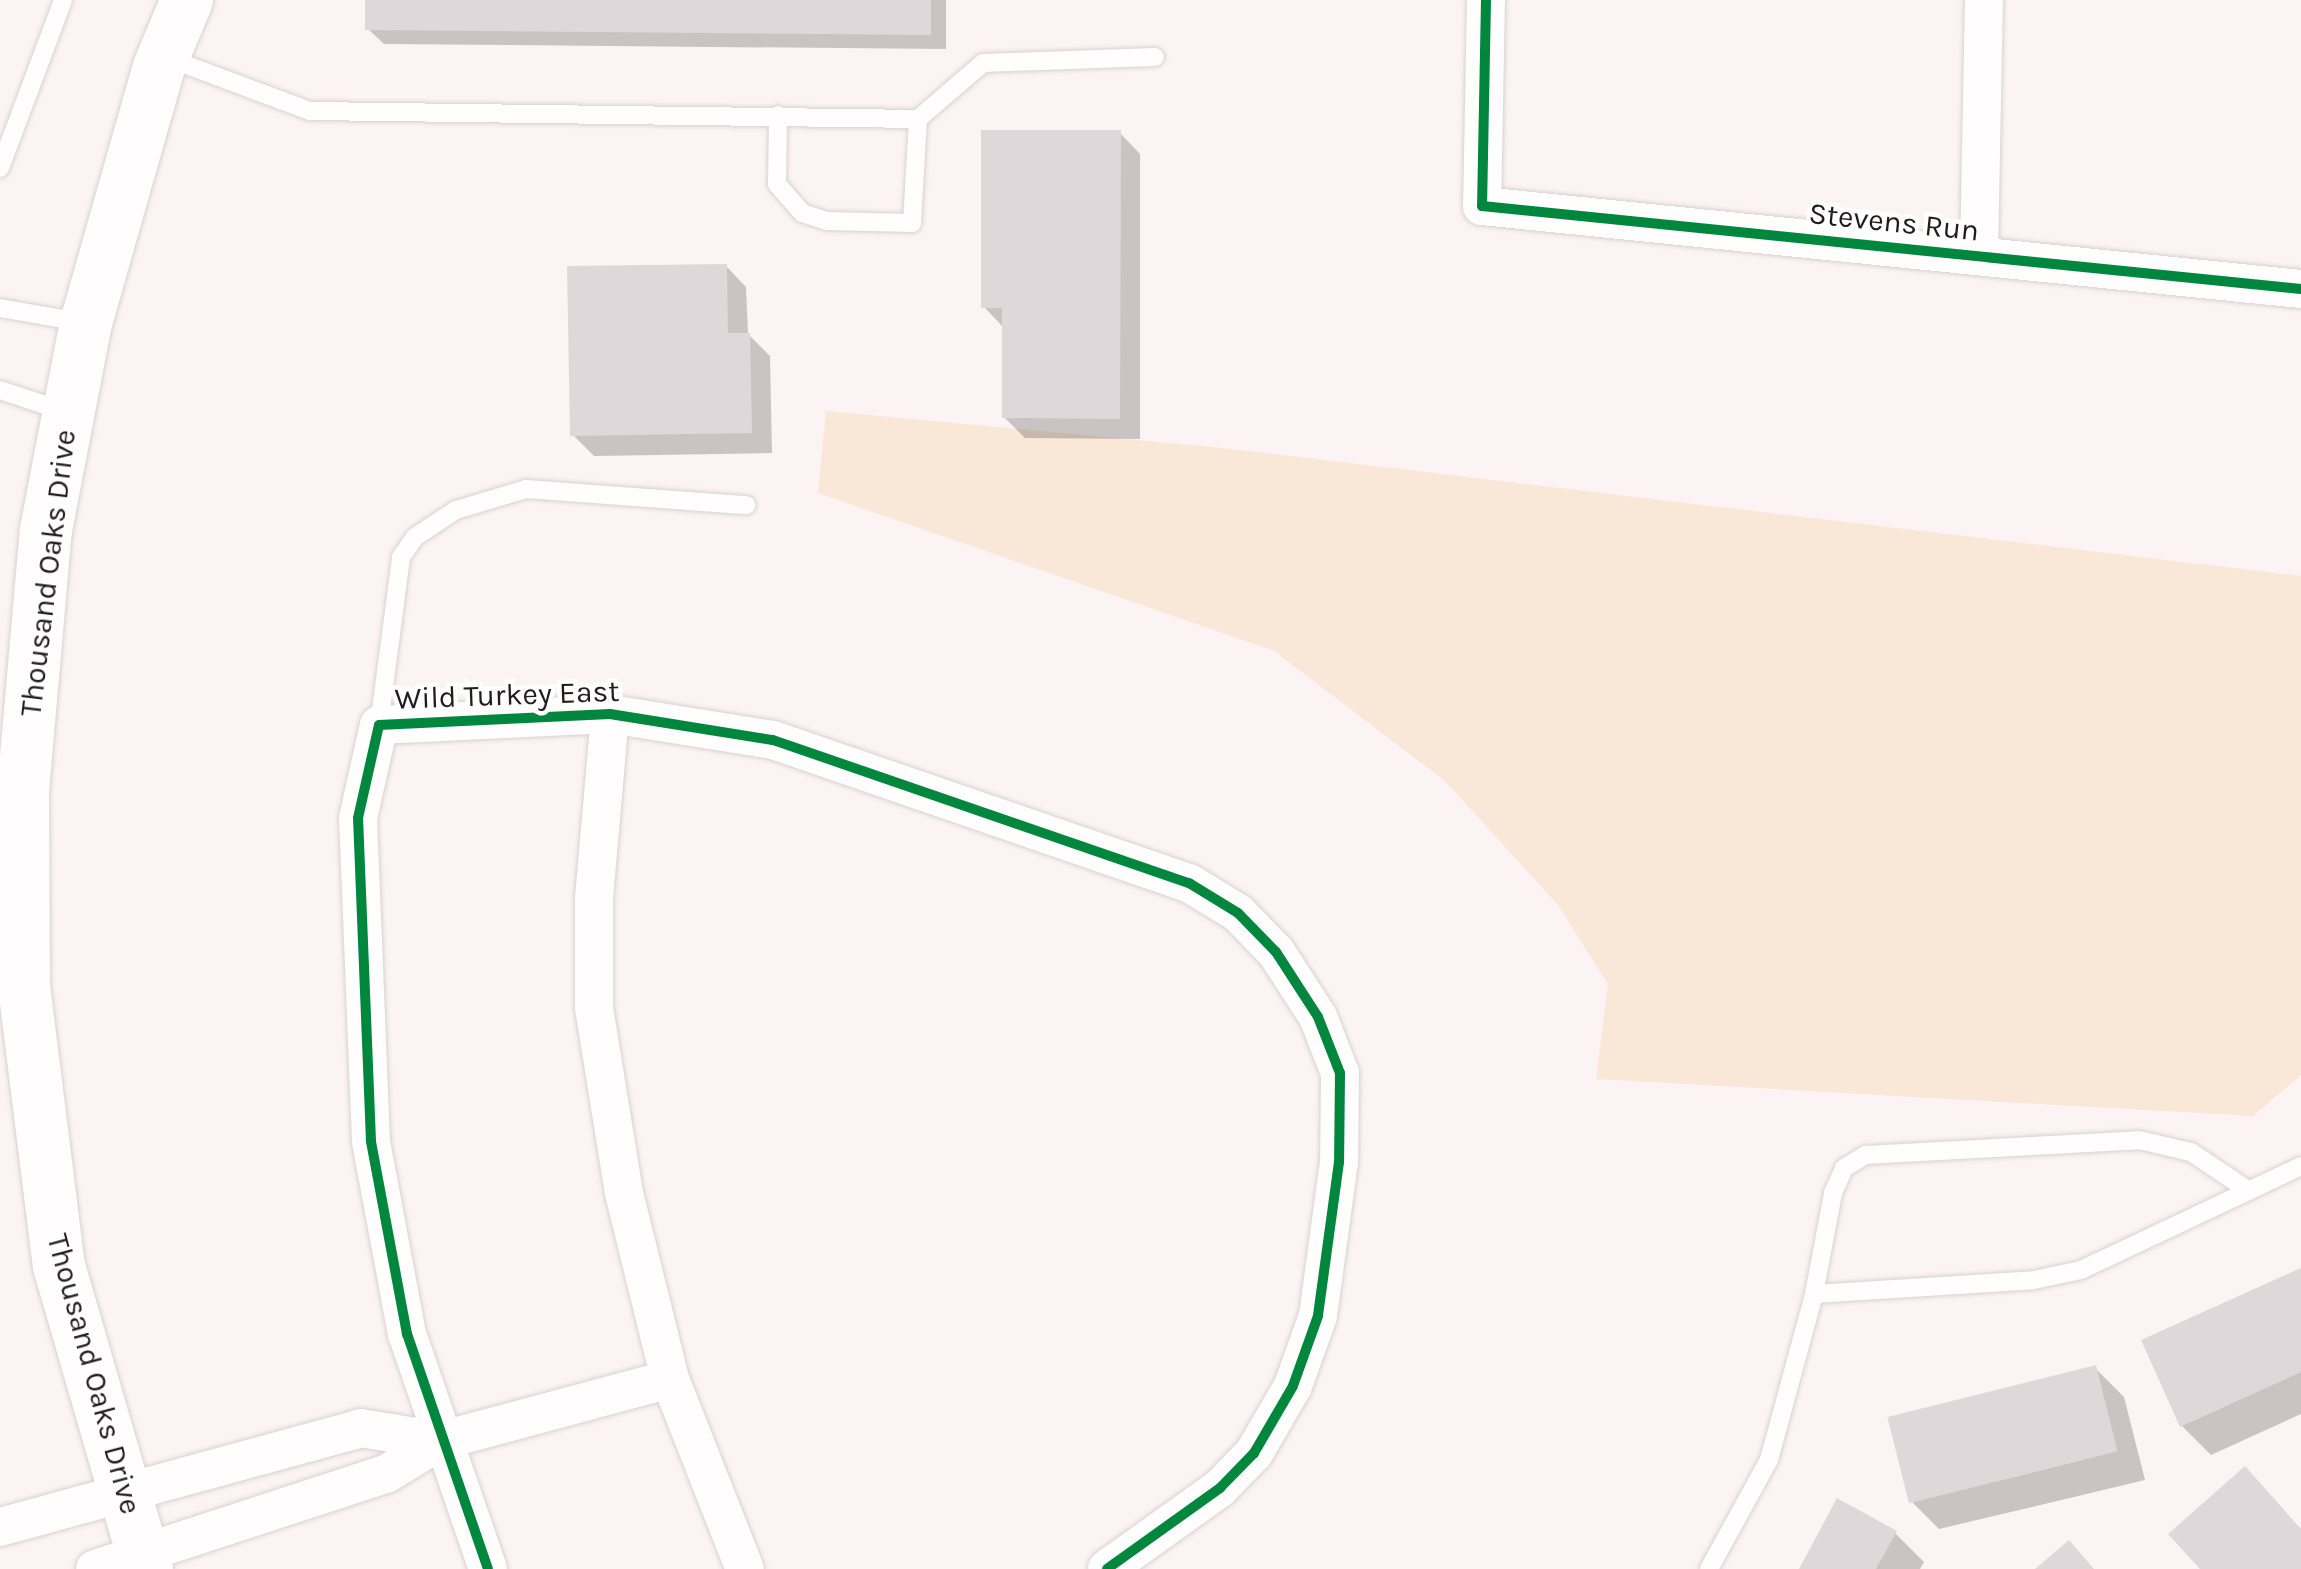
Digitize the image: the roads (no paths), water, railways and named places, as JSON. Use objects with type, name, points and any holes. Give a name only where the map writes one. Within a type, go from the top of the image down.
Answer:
[{"type":"main road","name":"Thousand Oaks Drive","points":[[128,1564],[124,1494],[59,1267],[24,986],[23,791],[46,530],[86,323],[163,56],[187,0]]},
{"type":"street","name":"Stevens Run","points":[[1486,0],[1482,206],[2301,289]]},
{"type":"street","points":[[1979,256],[1984,0]]},
{"type":"street","points":[[610,714],[594,898],[594,1008],[624,1193],[670,1380],[745,1569]]},
{"type":"street","name":"Wild Turkey East","points":[[488,1569],[440,1441],[407,1334],[371,1142],[358,818],[379,724],[610,714],[773,740],[1189,883],[1238,913],[1298,982],[1340,1073],[1339,1162],[1318,1316],[1294,1386],[1254,1453],[1158,1538],[1107,1569]]},
{"type":"street","points":[[128,1564],[386,1474],[440,1441],[670,1380]]},
{"type":"street","points":[[0,1527],[361,1428],[440,1441]]},
{"type":"lane","points":[[0,168],[63,0]]},
{"type":"lane","points":[[163,56],[310,110],[918,118],[983,63],[1155,57]]},
{"type":"lane","points":[[778,116],[776,184],[802,213],[827,221],[912,223],[918,118]]},
{"type":"lane","points":[[0,308],[86,323]]},
{"type":"lane","points":[[0,390],[68,412]]},
{"type":"lane","points":[[379,724],[401,558],[415,537],[456,510],[526,489],[746,504]]},
{"type":"lane","points":[[1710,1569],[1769,1460],[1814,1294],[1833,1193],[1844,1168],[1866,1155],[2139,1140],[2192,1152],[2250,1191]]},
{"type":"lane","points":[[1814,1294],[2034,1280],[2080,1270],[2301,1166]]}]
